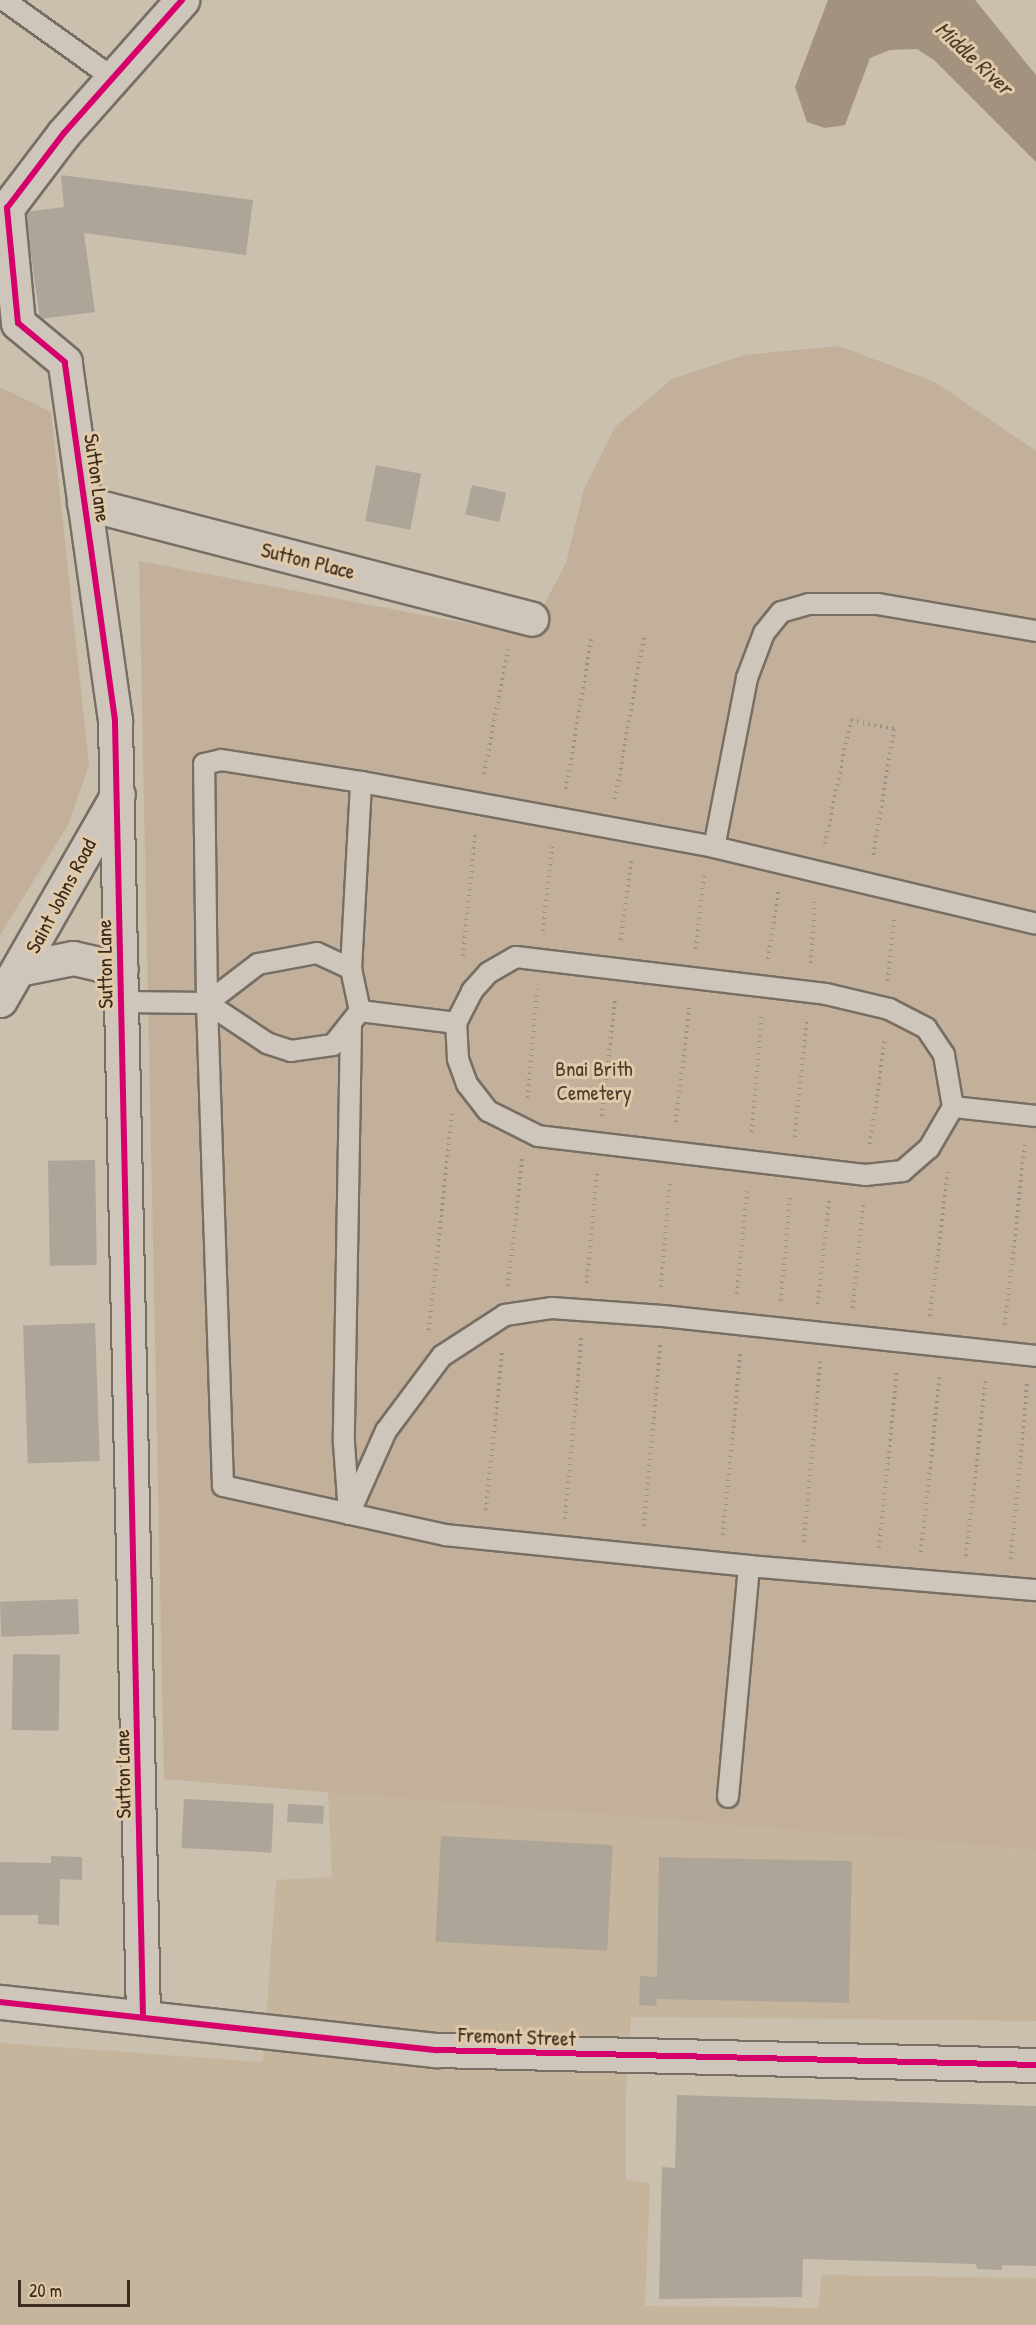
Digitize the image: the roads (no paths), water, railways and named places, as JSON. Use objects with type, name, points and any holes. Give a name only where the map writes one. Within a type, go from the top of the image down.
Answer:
[{"type":"street","name":"Sutton Lane","points":[[143,2018],[115,720],[65,362],[18,323],[7,208],[113,78],[182,0]]},
{"type":"street","name":"Sutton Place","points":[[84,503],[520,630]]},
{"type":"street","name":"Saint Johns Road","points":[[0,1000],[22,968],[118,794]]},
{"type":"street","name":"Saint Johns Road","points":[[22,968],[73,958],[121,969]]},
{"type":"street","name":"Fremont Street","points":[[0,2002],[436,2050],[1036,2065]]},
{"type":"lane","points":[[4,0],[113,78]]},
{"type":"lane","points":[[714,847],[747,678],[764,633],[781,612],[809,604],[878,604],[1036,631]]},
{"type":"lane","points":[[1036,924],[714,847],[559,816],[221,760],[204,764],[207,1003],[224,1486],[349,1514],[483,1538],[749,1566],[1036,1590]]},
{"type":"lane","points":[[349,1514],[344,1443],[356,1018],[351,969],[361,782]]},
{"type":"lane","points":[[207,1003],[258,964],[292,955],[317,953],[351,969]]},
{"type":"lane","points":[[516,957],[618,966],[764,986],[889,1010],[926,1028],[944,1055],[953,1107],[929,1148],[903,1171],[865,1175],[599,1144],[525,1129],[488,1111],[466,1084],[458,1059],[456,1023],[488,973],[516,957]]},
{"type":"lane","points":[[122,1002],[207,1003],[267,1043],[291,1051],[333,1045],[356,1018]]},
{"type":"lane","points":[[356,1018],[456,1023]]},
{"type":"lane","points":[[953,1107],[1036,1116]]},
{"type":"lane","points":[[349,1514],[386,1431],[442,1356],[506,1315],[584,1311],[663,1316],[1036,1356]]},
{"type":"lane","points":[[728,1797],[749,1566]]},
{"type":"water","name":"Middle River","points":[[828,0],[975,0],[1036,75],[1036,162],[934,60],[917,49],[890,50],[870,58],[845,125],[825,128],[807,122],[795,87]]},
{"type":"park label","name":"Bnai Brith Cemetery","points":[[594,1081]]}]
